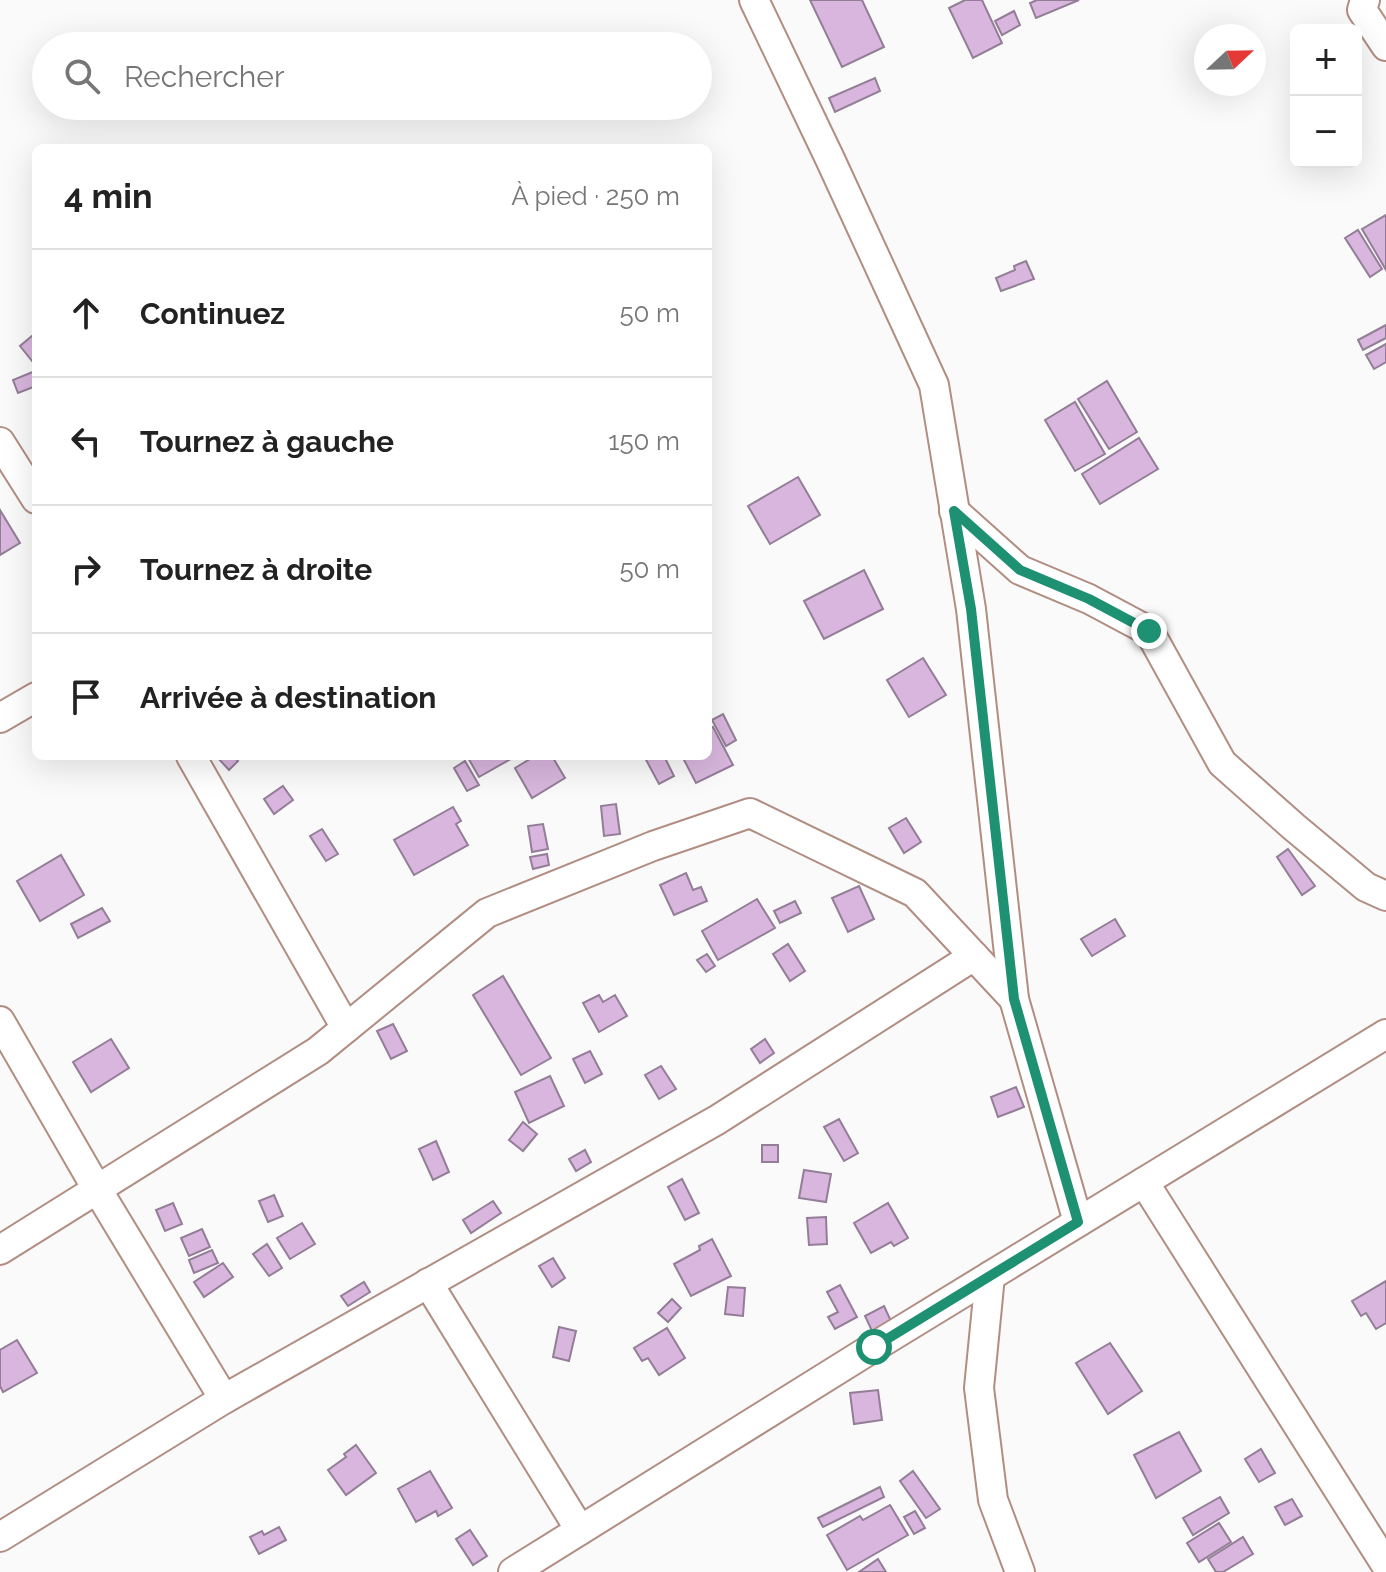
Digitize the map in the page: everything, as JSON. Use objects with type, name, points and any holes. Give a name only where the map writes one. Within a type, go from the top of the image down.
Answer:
[{"type":"street","points":[[754,0],[934,385],[971,609],[1014,999],[1078,1222]]},
{"type":"street","points":[[1365,0],[1362,10],[1386,46]]},
{"type":"street","points":[[0,442],[32,493]]},
{"type":"street","points":[[954,511],[1020,570],[1089,599],[1149,631],[1222,763],[1366,887],[1386,896]]},
{"type":"street","points":[[0,718],[32,699]]},
{"type":"street","points":[[193,760],[346,1028]]},
{"type":"street","points":[[0,1250],[318,1051],[487,913],[653,846],[750,813],[915,893],[1014,999]]},
{"type":"street","points":[[0,1537],[224,1399],[717,1120],[974,956]]},
{"type":"street","points":[[0,1021],[224,1399]]},
{"type":"street","points":[[513,1572],[1386,1034]]},
{"type":"street","points":[[1144,1182],[1386,1565]]},
{"type":"street","points":[[990,1276],[979,1388],[993,1500],[1020,1572]]},
{"type":"street","points":[[428,1283],[580,1530]]},
{"type":"building","points":[[810,0],[862,0],[884,47],[842,67]]},
{"type":"building","points":[[965,0],[982,0],[1002,43],[973,58],[949,8]]},
{"type":"building","points":[[1037,0],[1079,0],[1036,18],[1030,3]]},
{"type":"building","points":[[1014,11],[1020,25],[1002,35],[995,21]]},
{"type":"building","points":[[875,78],[880,91],[835,112],[829,98]]},
{"type":"building","points":[[1386,215],[1386,270],[1362,229]]},
{"type":"building","points":[[1358,230],[1382,269],[1370,277],[1345,238]]},
{"type":"building","points":[[1026,261],[1034,279],[1001,291],[996,278],[1015,270],[1014,266]]},
{"type":"building","points":[[1386,325],[1386,338],[1363,350],[1358,340]]},
{"type":"building","points":[[32,336],[32,361],[20,346]]},
{"type":"building","points":[[1386,344],[1386,362],[1374,369],[1366,355]]},
{"type":"building","points":[[32,372],[32,388],[18,393],[13,380]]},
{"type":"building","points":[[1107,381],[1137,432],[1109,449],[1078,399]]},
{"type":"building","points":[[1075,402],[1105,454],[1075,471],[1045,420]]},
{"type":"building","points":[[1139,438],[1158,469],[1100,504],[1082,474]]},
{"type":"building","points":[[798,477],[820,515],[770,544],[748,506]]},
{"type":"building","points":[[0,510],[20,543],[0,555]]},
{"type":"building","points":[[864,570],[883,609],[824,639],[804,601]]},
{"type":"building","points":[[923,658],[946,695],[909,717],[887,680]]},
{"type":"building","points":[[723,714],[736,740],[726,746],[712,720]]},
{"type":"building","points":[[712,728],[733,765],[696,783],[684,760],[712,760]]},
{"type":"building","points":[[220,760],[238,761],[229,770]]},
{"type":"building","points":[[469,760],[509,760],[479,777]]},
{"type":"building","points":[[528,760],[554,760],[565,778],[532,798],[515,768]]},
{"type":"building","points":[[646,760],[666,760],[674,776],[659,784]]},
{"type":"building","points":[[465,761],[479,785],[467,791],[454,768]]},
{"type":"building","points":[[283,786],[293,800],[274,814],[264,799]]},
{"type":"building","points":[[616,804],[620,834],[604,836],[601,806]]},
{"type":"building","points":[[453,807],[461,821],[456,824],[468,845],[414,875],[394,840]]},
{"type":"building","points":[[906,818],[921,842],[904,853],[889,828]]},
{"type":"building","points":[[543,824],[548,849],[532,852],[528,826]]},
{"type":"building","points":[[322,829],[338,854],[326,861],[310,836]]},
{"type":"building","points":[[1288,849],[1315,886],[1302,895],[1277,857]]},
{"type":"building","points":[[547,854],[549,865],[533,869],[530,857]]},
{"type":"building","points":[[61,855],[84,895],[40,921],[17,881]]},
{"type":"building","points":[[686,873],[693,890],[701,887],[707,901],[674,915],[660,885]]},
{"type":"building","points":[[859,886],[874,919],[848,932],[832,898]]},
{"type":"building","points":[[757,899],[775,928],[718,960],[702,931]]},
{"type":"building","points":[[795,901],[801,913],[780,923],[774,911]]},
{"type":"building","points":[[102,908],[110,921],[78,938],[71,924]]},
{"type":"building","points":[[1115,919],[1125,936],[1092,956],[1081,939]]},
{"type":"building","points":[[788,944],[805,971],[790,981],[773,954]]},
{"type":"building","points":[[707,954],[715,966],[706,972],[697,960]]},
{"type":"building","points":[[503,976],[551,1058],[521,1075],[473,995]]},
{"type":"building","points":[[599,995],[603,1002],[615,995],[627,1016],[599,1032],[583,1003]]},
{"type":"building","points":[[393,1024],[407,1051],[391,1059],[377,1031]]},
{"type":"building","points":[[111,1039],[129,1068],[91,1092],[73,1062]]},
{"type":"building","points":[[765,1039],[774,1053],[760,1063],[751,1049]]},
{"type":"building","points":[[590,1051],[602,1074],[585,1083],[573,1059]]},
{"type":"building","points":[[661,1066],[676,1089],[659,1099],[645,1075]]},
{"type":"building","points":[[550,1076],[564,1106],[529,1123],[515,1092]]},
{"type":"building","points":[[1016,1087],[1024,1107],[998,1117],[991,1097]]},
{"type":"building","points":[[839,1119],[858,1153],[844,1161],[824,1127]]},
{"type":"building","points":[[523,1122],[537,1134],[523,1151],[509,1140]]},
{"type":"building","points":[[436,1141],[449,1172],[433,1180],[419,1149]]},
{"type":"building","points":[[762,1145],[778,1145],[778,1162],[762,1162]]},
{"type":"building","points":[[585,1150],[591,1162],[576,1171],[569,1159]]},
{"type":"building","points":[[804,1170],[831,1174],[826,1202],[799,1198]]},
{"type":"building","points":[[682,1179],[699,1213],[685,1220],[668,1187]]},
{"type":"building","points":[[274,1195],[283,1216],[268,1222],[259,1201]]},
{"type":"building","points":[[493,1201],[501,1213],[471,1233],[463,1220]]},
{"type":"building","points":[[173,1203],[182,1224],[165,1231],[156,1210]]},
{"type":"building","points":[[888,1203],[908,1238],[894,1246],[891,1242],[871,1253],[854,1223]]},
{"type":"building","points":[[826,1217],[827,1244],[809,1245],[807,1218]]},
{"type":"building","points":[[302,1223],[315,1244],[290,1259],[277,1238]]},
{"type":"building","points":[[202,1229],[210,1247],[189,1256],[181,1238]]},
{"type":"building","points":[[712,1239],[731,1276],[691,1296],[674,1264],[700,1250],[699,1246]]},
{"type":"building","points":[[267,1244],[282,1268],[269,1276],[253,1254]]},
{"type":"building","points":[[212,1250],[218,1263],[194,1273],[189,1260]]},
{"type":"building","points":[[553,1258],[565,1278],[552,1287],[539,1266]]},
{"type":"building","points":[[223,1263],[233,1277],[204,1297],[194,1282]]},
{"type":"building","points":[[1386,1281],[1386,1323],[1376,1329],[1366,1313],[1361,1316],[1352,1301]]},
{"type":"building","points":[[364,1282],[370,1292],[348,1306],[341,1296]]},
{"type":"building","points":[[840,1285],[857,1317],[835,1329],[828,1317],[838,1312],[827,1292]]},
{"type":"building","points":[[728,1287],[745,1288],[743,1316],[725,1314]]},
{"type":"building","points":[[672,1299],[681,1308],[668,1322],[658,1313]]},
{"type":"building","points":[[884,1306],[891,1321],[872,1331],[865,1316]]},
{"type":"building","points":[[559,1327],[576,1331],[569,1361],[553,1357]]},
{"type":"building","points":[[667,1328],[685,1358],[659,1375],[648,1358],[642,1361],[634,1348]]},
{"type":"building","points":[[17,1340],[37,1373],[3,1392],[0,1386],[0,1350]]},
{"type":"building","points":[[1110,1343],[1142,1391],[1108,1414],[1076,1363]]},
{"type":"building","points":[[878,1390],[882,1420],[854,1424],[850,1393]]},
{"type":"building","points":[[1179,1432],[1201,1471],[1156,1498],[1134,1455]]},
{"type":"building","points":[[356,1445],[376,1473],[346,1495],[328,1470]]},
{"type":"building","points":[[1261,1449],[1275,1473],[1259,1482],[1245,1459]]},
{"type":"building","points":[[430,1471],[452,1508],[438,1516],[436,1511],[416,1522],[398,1489]]},
{"type":"building","points":[[913,1471],[940,1509],[926,1518],[900,1481]]},
{"type":"building","points":[[880,1487],[884,1497],[823,1527],[818,1518]]},
{"type":"building","points":[[1220,1497],[1229,1513],[1193,1535],[1183,1518]]},
{"type":"building","points":[[1292,1499],[1302,1516],[1285,1525],[1275,1507]]},
{"type":"building","points":[[890,1505],[908,1535],[847,1570],[827,1535],[860,1516],[863,1520]]},
{"type":"building","points":[[915,1511],[925,1528],[914,1534],[904,1517]]},
{"type":"building","points":[[1219,1523],[1231,1542],[1199,1562],[1187,1543]]},
{"type":"building","points":[[279,1527],[286,1540],[259,1554],[250,1537],[262,1531],[264,1535]]},
{"type":"building","points":[[470,1530],[487,1556],[473,1565],[456,1539]]},
{"type":"building","points":[[1243,1537],[1253,1554],[1223,1572],[1216,1572],[1208,1559]]},
{"type":"building","points":[[878,1559],[886,1572],[859,1572]]},
{"type":"route","points":[[874,1347],[1078,1222],[1014,999],[971,609],[954,511],[1020,570],[1089,599],[1149,631]]}]
